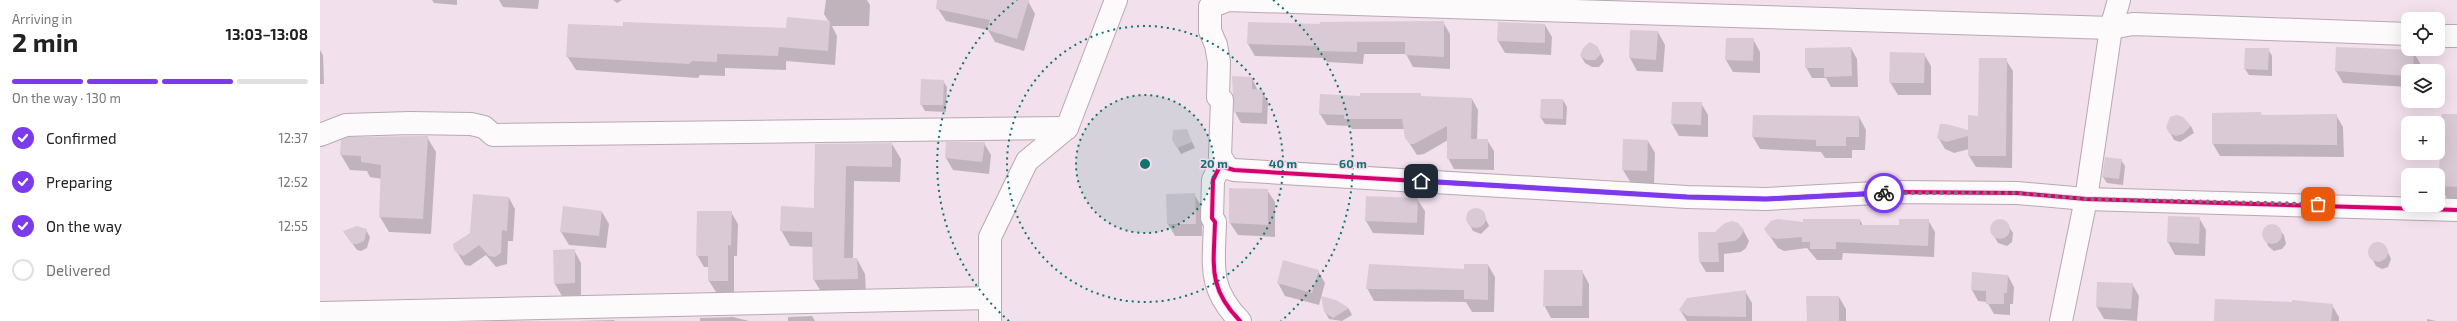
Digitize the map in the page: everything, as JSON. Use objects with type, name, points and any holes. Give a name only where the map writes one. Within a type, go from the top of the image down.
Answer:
[{"type":"street","points":[[990,321],[990,238],[1027,161],[1067,128],[1116,0]]},
{"type":"street","points":[[1227,167],[1220,156],[1222,100],[1218,97],[1219,62],[1216,45],[1210,31],[1205,3],[1228,0],[2111,28],[2133,24],[2401,34]]},
{"type":"street","points":[[2061,321],[2086,199],[2111,28],[2119,0]]},
{"type":"street","points":[[2445,36],[2457,36]]},
{"type":"street","points":[[320,135],[346,126],[410,123],[471,124],[484,127],[493,135],[1067,128]]},
{"type":"street","points":[[1240,321],[1223,302],[1213,274],[1215,222],[1212,218],[1213,180],[1220,166],[1234,170],[1687,197],[1766,199],[1901,192],[2017,193],[2086,199],[2457,210]]},
{"type":"street","points":[[320,313],[989,298]]},
{"type":"building","points":[[937,0],[1029,0],[1017,39],[987,30],[990,20],[936,9]]},
{"type":"building","points":[[787,17],[830,21],[828,51],[779,47],[778,56],[717,54],[717,62],[692,61],[689,64],[566,57],[568,24],[623,26],[623,22],[786,28]]},
{"type":"building","points":[[1444,21],[1444,57],[1405,55],[1405,42],[1357,42],[1357,52],[1319,51],[1319,46],[1247,44],[1248,22],[1320,24],[1320,22]]},
{"type":"building","points":[[1498,22],[1545,24],[1545,43],[1497,41]]},
{"type":"building","points":[[1630,30],[1658,31],[1656,60],[1629,58]]},
{"type":"building","points":[[1726,38],[1754,38],[1753,61],[1725,60]]},
{"type":"building","points":[[1590,42],[1597,46],[1601,54],[1595,60],[1587,60],[1580,56],[1583,48]]},
{"type":"building","points":[[1851,47],[1852,76],[1824,77],[1824,68],[1805,68],[1805,48]]},
{"type":"building","points":[[2336,47],[2401,50],[2401,56],[2414,56],[2413,64],[2401,64],[2401,76],[2335,71]]},
{"type":"building","points":[[2245,48],[2269,48],[2268,70],[2244,69]]},
{"type":"building","points":[[1890,52],[1925,53],[1924,83],[1889,83]]},
{"type":"building","points":[[1979,58],[2007,58],[2006,156],[1968,156],[1968,136],[1946,142],[1937,138],[1940,124],[1946,124],[1968,130],[1968,115],[1978,116]]},
{"type":"building","points":[[1232,76],[1252,77],[1252,89],[1263,90],[1262,113],[1234,112]]},
{"type":"building","points":[[921,79],[944,80],[943,105],[920,105]]},
{"type":"building","points":[[1360,93],[1421,93],[1421,96],[1472,98],[1471,139],[1488,139],[1488,159],[1447,159],[1447,126],[1414,144],[1410,144],[1405,138],[1402,119],[1344,119],[1344,115],[1319,114],[1320,94],[1360,96]]},
{"type":"building","points":[[1541,99],[1563,99],[1563,119],[1540,118]]},
{"type":"building","points":[[1672,102],[1702,102],[1701,125],[1671,124]]},
{"type":"building","points":[[2261,112],[2261,115],[2337,114],[2337,145],[2212,144],[2212,113]]},
{"type":"building","points":[[2442,114],[2457,114],[2457,187],[2445,186],[2445,168],[2439,168],[2440,160],[2445,160],[2445,116],[2442,116]]},
{"type":"building","points":[[1753,115],[1859,116],[1859,137],[1846,137],[1846,146],[1816,146],[1816,140],[1752,137]]},
{"type":"building","points":[[2177,115],[2183,117],[2191,126],[2183,134],[2176,136],[2169,133],[2166,127],[2170,117]]},
{"type":"building","points":[[1187,129],[1192,142],[1177,148],[1172,140],[1173,130]]},
{"type":"building","points":[[428,136],[423,219],[379,217],[381,165],[361,162],[361,156],[340,155],[341,140],[349,137]]},
{"type":"building","points":[[1623,139],[1648,140],[1647,171],[1622,170]]},
{"type":"building","points":[[946,142],[985,142],[982,162],[945,158]]},
{"type":"building","points":[[892,143],[892,167],[846,166],[844,258],[857,258],[858,279],[813,280],[812,232],[780,231],[781,206],[814,208],[815,144]]},
{"type":"building","points":[[2105,157],[2122,159],[2119,179],[2102,177]]},
{"type":"building","points":[[1229,188],[1268,189],[1268,225],[1229,223]]},
{"type":"building","points":[[1195,193],[1196,224],[1167,224],[1166,194]]},
{"type":"building","points":[[473,194],[509,197],[507,231],[502,230],[501,253],[495,257],[489,256],[479,245],[464,256],[458,254],[454,250],[453,244],[470,233]]},
{"type":"building","points":[[1366,196],[1418,198],[1417,223],[1365,221]]},
{"type":"building","points":[[563,206],[602,211],[599,236],[560,232]]},
{"type":"building","points":[[1476,208],[1483,211],[1486,218],[1483,225],[1476,228],[1469,225],[1466,218],[1469,211]]},
{"type":"building","points":[[697,211],[732,211],[731,246],[728,245],[728,281],[708,281],[708,256],[696,256]]},
{"type":"building","points":[[2168,216],[2200,217],[2199,244],[2167,242]]},
{"type":"building","points":[[1778,219],[1803,222],[1803,219],[1860,219],[1860,225],[1899,225],[1899,219],[1929,219],[1928,246],[1836,242],[1836,249],[1810,249],[1810,242],[1802,242],[1802,237],[1777,239],[1770,237],[1764,229],[1771,221]]},
{"type":"building","points":[[1996,219],[2004,219],[2010,225],[2010,233],[2004,239],[1996,239],[1990,233],[1990,225]]},
{"type":"building","points":[[1732,221],[1738,223],[1744,230],[1740,237],[1735,241],[1718,243],[1719,262],[1699,262],[1698,232],[1715,232],[1725,223]]},
{"type":"building","points":[[2268,224],[2276,224],[2282,230],[2282,238],[2276,244],[2268,244],[2262,238],[2262,230]]},
{"type":"building","points":[[357,226],[367,229],[364,241],[357,244],[352,244],[343,231]]},
{"type":"building","points":[[2374,242],[2382,242],[2388,248],[2388,256],[2382,262],[2374,262],[2368,256],[2368,248]]},
{"type":"building","points":[[575,249],[575,283],[554,284],[553,250]]},
{"type":"building","points":[[1283,260],[1319,270],[1312,293],[1277,283]]},
{"type":"building","points":[[1369,264],[1464,269],[1464,264],[1488,264],[1488,300],[1464,299],[1464,290],[1366,289]]},
{"type":"building","points":[[1544,270],[1583,270],[1582,306],[1543,306]]},
{"type":"building","points":[[1972,272],[2008,275],[2007,293],[2004,293],[2004,304],[1986,304],[1986,291],[1971,290]]},
{"type":"building","points":[[2097,282],[2133,283],[2131,309],[2096,307]]},
{"type":"building","points":[[1746,290],[1746,317],[1688,316],[1679,310],[1687,298]]},
{"type":"building","points":[[1321,296],[1336,300],[1349,308],[1333,318],[1324,312]]},
{"type":"building","points":[[1806,296],[1839,296],[1839,321],[1807,321]]},
{"type":"building","points":[[2215,299],[2292,302],[2292,300],[2333,304],[2331,321],[2214,321]]},
{"type":"cycle path","points":[[1240,321],[1229,309],[1222,297],[1217,286],[1215,275],[1215,222],[1212,218],[1213,180],[1220,166],[1234,170],[1687,197],[1766,199],[1894,192],[2017,193],[2086,199],[2457,210]]},
{"type":"way so far","points":[[1884,193],[2017,193],[2086,199],[2160,199],[2318,204]]},
{"type":"route","points":[[1421,181],[1687,197],[1766,199],[1884,193]]}]
